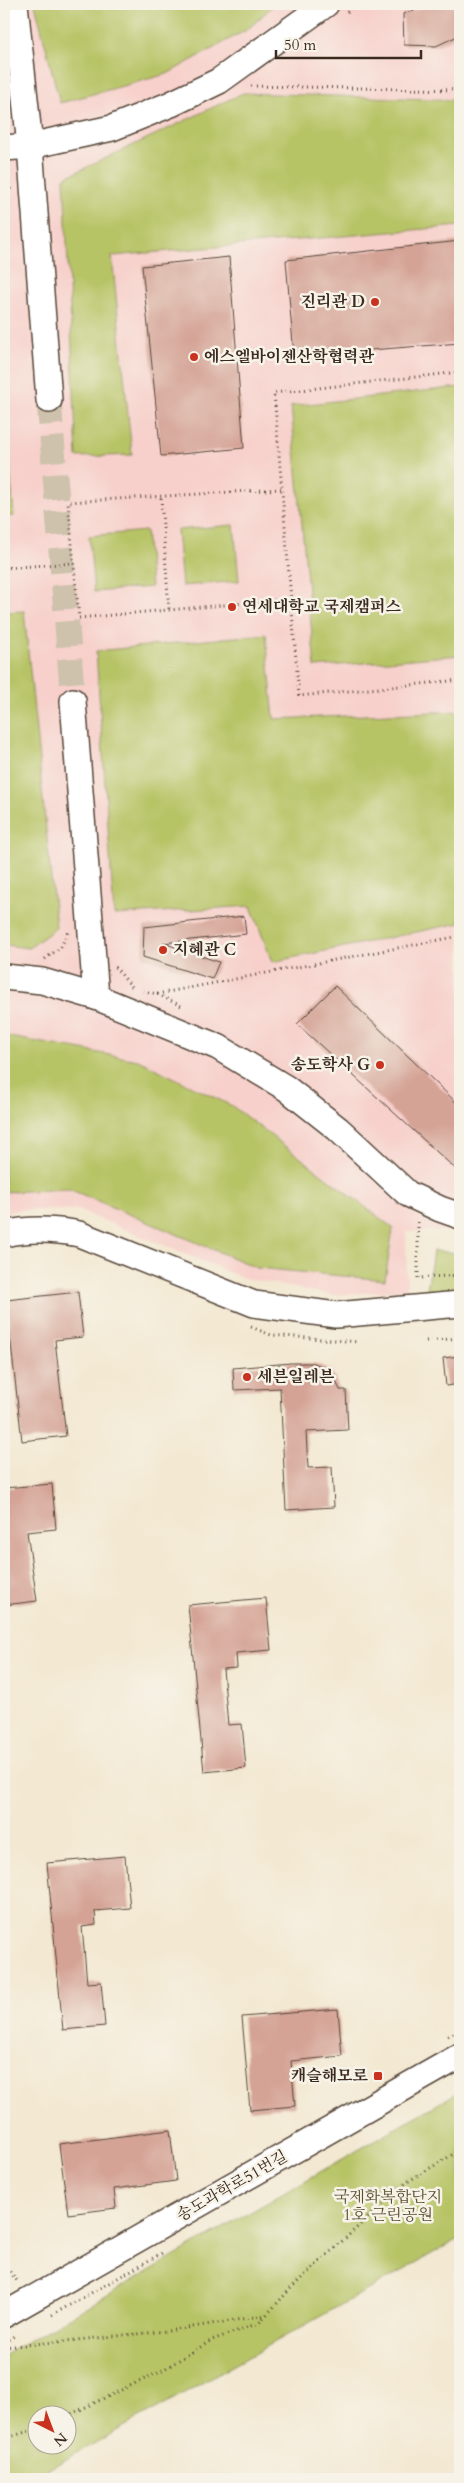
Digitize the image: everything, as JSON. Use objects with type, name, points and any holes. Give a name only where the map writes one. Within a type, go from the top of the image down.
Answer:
[{"type":"street","points":[[15,4],[30,146],[49,400]]},
{"type":"street","points":[[4,148],[30,146],[112,128],[219,81],[326,4]]},
{"type":"street","points":[[73,701],[96,996]]},
{"type":"street","points":[[4,977],[42,981],[96,996],[218,1047],[286,1088],[338,1129],[408,1194],[440,1210],[460,1216]]},
{"type":"street","points":[[4,1234],[21,1230],[50,1228],[79,1234],[254,1304],[336,1315],[460,1304]]},
{"type":"street","name":"송도과학로51번길","points":[[4,2316],[460,2056]]},
{"type":"path","points":[[245,86],[460,90]]},
{"type":"path","points":[[460,372],[274,393],[299,696],[460,680]]},
{"type":"path","points":[[281,489],[161,498],[68,502],[79,618],[290,599]]},
{"type":"path","points":[[161,498],[169,610]]},
{"type":"path","points":[[4,568],[74,563]]},
{"type":"path","points":[[44,959],[60,947],[70,927]]},
{"type":"path","points":[[156,994],[460,936]]},
{"type":"path","points":[[411,1216],[418,1221],[418,1278],[460,1275]]},
{"type":"path","points":[[426,1341],[460,1338]]},
{"type":"path","points":[[78,2411],[161,2371],[212,2340],[259,2323],[293,2286],[407,2182],[460,2150]]},
{"type":"path","points":[[4,2347],[168,2331],[268,2314]]},
{"type":"path","points":[[4,2439],[28,2431]]},
{"type":"shaded area","name":"연세대학교 국제캠퍼스","points":[[4,4],[460,4],[460,1230],[406,1232],[407,1290],[332,1295],[243,1278],[78,1210],[18,1210],[4,1213]]},
{"type":"green space","points":[[35,4],[275,4],[248,29],[167,74],[60,103]]},
{"type":"green space","points":[[243,93],[460,100],[460,226],[112,256],[132,455],[77,457],[64,178]]},
{"type":"green space","points":[[460,387],[460,655],[315,667],[291,406]]},
{"type":"green space","points":[[4,400],[14,516],[4,517]]},
{"type":"green space","points":[[234,525],[239,581],[182,586],[177,530]]},
{"type":"green space","points":[[146,531],[151,587],[94,592],[89,536]]},
{"type":"green space","points":[[24,611],[56,928],[29,948],[4,945],[4,612]]},
{"type":"green space","points":[[266,634],[274,719],[460,711],[460,923],[272,962],[251,906],[114,915],[96,651]]},
{"type":"green space","points":[[4,1036],[138,1060],[232,1106],[393,1228],[385,1280],[257,1268],[69,1189],[4,1192]]},
{"type":"green space","points":[[433,1251],[460,1253],[460,1293],[426,1296]]},
{"type":"green space","name":"국제화복합단지 1호 근린공원","points":[[460,2091],[460,2238],[78,2453],[78,2406],[28,2406],[28,2456],[72,2456],[31,2479],[4,2479],[4,2355]]},
{"type":"building","points":[[432,4],[460,4],[460,35],[436,46],[404,45],[403,14]]},
{"type":"building","name":"진리관 D","points":[[460,241],[460,343],[294,356],[286,260]]},
{"type":"building","name":"에스엘바이젠산학협력관","points":[[229,257],[244,448],[161,456],[142,266]]},
{"type":"building","name":"지혜관 C","points":[[244,916],[246,934],[163,943],[219,962],[212,979],[143,957],[144,927]]},
{"type":"building","name":"송도학사 G","points":[[335,986],[460,1106],[460,1173],[297,1024]]},
{"type":"building","points":[[78,1292],[83,1337],[55,1340],[66,1436],[22,1441],[6,1300]]},
{"type":"building","points":[[460,1356],[460,1384],[446,1386],[443,1358]]},
{"type":"building","points":[[314,1363],[331,1370],[340,1390],[346,1390],[348,1430],[306,1432],[308,1468],[332,1467],[334,1507],[286,1510],[280,1388],[234,1390],[233,1368]]},
{"type":"building","points":[[52,1484],[56,1529],[27,1532],[37,1601],[4,1605],[4,1488]]},
{"type":"building","points":[[266,1598],[271,1650],[236,1653],[237,1668],[223,1669],[228,1725],[242,1724],[246,1768],[204,1772],[188,1605]]},
{"type":"building","points":[[125,1856],[130,1908],[95,1911],[96,1925],[82,1927],[87,1983],[101,1982],[105,2026],[63,2030],[47,1863]]},
{"type":"building","points":[[338,2009],[342,2056],[291,2061],[295,2106],[250,2110],[242,2017]]},
{"type":"building","points":[[170,2130],[176,2181],[114,2189],[116,2208],[68,2214],[59,2144]]},
{"type":"tunnel","points":[[49,400],[73,701]]},
{"type":"place","name":"진리관 D","points":[[375,302]]},
{"type":"place","name":"에스엘바이젠산학협력관","points":[[194,357]]},
{"type":"place","name":"연세대학교 국제캠퍼스","points":[[232,607]]},
{"type":"place","name":"지혜관 C","points":[[163,950]]},
{"type":"place","name":"송도학사 G","points":[[380,1065]]},
{"type":"place","name":"세븐일레븐","points":[[247,1377]]},
{"type":"place","name":"캐슬해모로","points":[[378,2076]]}]
